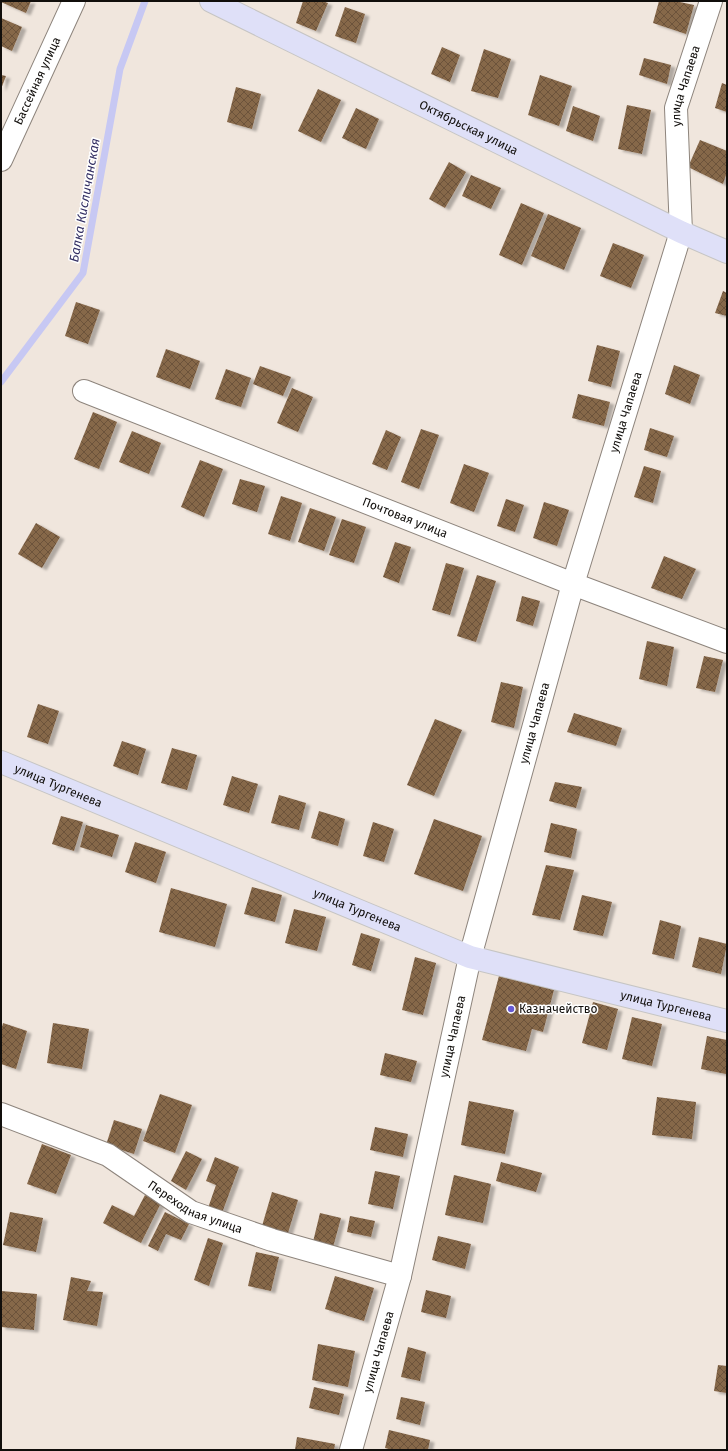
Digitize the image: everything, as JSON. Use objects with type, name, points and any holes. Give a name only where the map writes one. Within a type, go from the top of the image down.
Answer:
[{"type":"main road","name":"Октябрьская улица","points":[[211,1],[681,232],[727,252]]},
{"type":"main road","name":"улица Тургенева","points":[[1,762],[470,957],[727,1021]]},
{"type":"street","name":"Бассейная улица","points":[[1,160],[74,1]]},
{"type":"street","name":"улица Чапаева","points":[[351,1450],[400,1276],[470,957],[573,584],[681,232],[676,108],[711,1]]},
{"type":"street","name":"Почтовая улица","points":[[84,391],[573,584],[727,642]]},
{"type":"street","name":"Переходная улица","points":[[1,1114],[108,1155],[192,1212],[272,1240],[400,1276]]},
{"type":"building","points":[[1,1],[31,1],[26,13]]},
{"type":"building","points":[[303,1],[322,1],[328,3],[316,31],[296,23]]},
{"type":"building","points":[[659,1],[675,1],[694,5],[686,34],[653,23]]},
{"type":"building","points":[[345,7],[365,14],[356,43],[335,36]]},
{"type":"building","points":[[1,18],[22,27],[12,51],[1,46]]},
{"type":"building","points":[[442,47],[460,55],[450,82],[431,74]]},
{"type":"building","points":[[484,49],[511,59],[498,98],[471,91]]},
{"type":"building","points":[[644,58],[671,65],[667,84],[639,75]]},
{"type":"building","points":[[1,75],[6,76],[1,89]]},
{"type":"building","points":[[540,75],[572,86],[559,126],[528,115]]},
{"type":"building","points":[[722,83],[727,85],[727,112],[715,108]]},
{"type":"building","points":[[236,87],[261,94],[252,129],[227,122]]},
{"type":"building","points":[[318,89],[341,100],[321,142],[298,131]]},
{"type":"building","points":[[627,105],[651,110],[642,154],[618,149]]},
{"type":"building","points":[[573,106],[600,116],[593,141],[566,131]]},
{"type":"building","points":[[356,108],[379,119],[366,149],[342,138]]},
{"type":"building","points":[[700,140],[727,151],[727,172],[723,184],[688,167]]},
{"type":"building","points":[[449,162],[466,172],[445,208],[429,199]]},
{"type":"building","points":[[471,175],[501,188],[491,209],[462,196]]},
{"type":"building","points":[[521,203],[544,213],[522,265],[499,255]]},
{"type":"building","points":[[548,214],[581,228],[564,270],[531,256]]},
{"type":"building","points":[[613,243],[644,255],[631,288],[600,276]]},
{"type":"building","points":[[723,291],[727,293],[727,316],[715,313]]},
{"type":"building","points":[[76,302],[100,310],[88,344],[65,336]]},
{"type":"building","points":[[597,345],[620,351],[611,387],[588,381]]},
{"type":"building","points":[[166,349],[200,361],[190,389],[156,377]]},
{"type":"building","points":[[674,365],[700,375],[690,404],[665,394]]},
{"type":"building","points":[[260,366],[291,377],[283,396],[253,384]]},
{"type":"building","points":[[226,369],[251,378],[241,407],[215,399]]},
{"type":"building","points":[[292,388],[313,397],[298,432],[277,423]]},
{"type":"building","points":[[578,394],[610,402],[604,426],[572,418]]},
{"type":"building","points":[[93,412],[117,422],[99,469],[74,459]]},
{"type":"building","points":[[650,428],[674,436],[667,457],[644,450]]},
{"type":"building","points":[[421,429],[439,435],[419,489],[401,482]]},
{"type":"building","points":[[386,430],[401,437],[387,470],[372,464]]},
{"type":"building","points":[[132,431],[161,443],[149,474],[119,462]]},
{"type":"building","points":[[200,460],[223,469],[204,517],[181,507]]},
{"type":"building","points":[[464,464],[489,473],[474,512],[450,503]]},
{"type":"building","points":[[644,466],[661,471],[653,503],[634,497]]},
{"type":"building","points":[[240,479],[265,486],[257,512],[232,504]]},
{"type":"building","points":[[281,496],[302,503],[290,541],[268,534]]},
{"type":"building","points":[[506,499],[524,505],[515,532],[497,526]]},
{"type":"building","points":[[544,502],[569,510],[557,546],[533,538]]},
{"type":"building","points":[[310,508],[336,517],[324,551],[298,542]]},
{"type":"building","points":[[342,519],[366,527],[354,563],[329,555]]},
{"type":"building","points":[[36,523],[60,537],[42,568],[18,554]]},
{"type":"building","points":[[395,542],[411,547],[399,583],[383,577]]},
{"type":"building","points":[[664,556],[696,569],[682,599],[651,588]]},
{"type":"building","points":[[446,563],[464,568],[450,615],[432,610]]},
{"type":"building","points":[[477,575],[496,581],[476,642],[457,636]]},
{"type":"building","points":[[522,596],[540,601],[533,626],[516,621]]},
{"type":"building","points":[[647,641],[674,647],[667,686],[639,679]]},
{"type":"building","points":[[704,656],[723,660],[715,692],[696,688]]},
{"type":"building","points":[[501,682],[523,687],[514,728],[491,722]]},
{"type":"building","points":[[38,704],[59,711],[48,744],[27,737]]},
{"type":"building","points":[[574,713],[622,728],[616,746],[567,732]]},
{"type":"building","points":[[435,719],[462,730],[434,796],[407,785]]},
{"type":"building","points":[[122,741],[146,749],[138,775],[113,766]]},
{"type":"building","points":[[172,748],[197,755],[187,790],[161,783]]},
{"type":"building","points":[[232,776],[258,784],[249,813],[223,805]]},
{"type":"building","points":[[555,782],[582,787],[576,808],[549,801]]},
{"type":"building","points":[[279,795],[306,803],[299,830],[271,823]]},
{"type":"building","points":[[319,811],[345,819],[338,846],[311,838]]},
{"type":"building","points":[[61,816],[83,822],[74,851],[52,844]]},
{"type":"building","points":[[434,819],[482,836],[463,891],[414,874]]},
{"type":"building","points":[[373,822],[394,829],[384,862],[363,856]]},
{"type":"building","points":[[551,823],[577,829],[571,858],[544,852]]},
{"type":"building","points":[[86,825],[119,835],[112,857],[80,847]]},
{"type":"building","points":[[135,842],[166,852],[156,883],[125,872]]},
{"type":"building","points":[[546,865],[574,870],[560,920],[532,915]]},
{"type":"building","points":[[252,887],[282,895],[275,922],[244,914]]},
{"type":"building","points":[[171,888],[227,904],[215,947],[159,932]]},
{"type":"building","points":[[582,895],[612,902],[603,936],[573,930]]},
{"type":"building","points":[[294,909],[326,917],[317,951],[285,943]]},
{"type":"building","points":[[660,920],[681,926],[674,959],[652,954]]},
{"type":"building","points":[[361,933],[380,939],[371,971],[352,965]]},
{"type":"building","points":[[699,937],[727,944],[721,974],[692,967]]},
{"type":"building","points":[[415,957],[436,963],[423,1015],[402,1010]]},
{"type":"building","points":[[500,972],[555,986],[543,1032],[532,1029],[526,1051],[482,1040]]},
{"type":"building","points":[[593,1002],[618,1009],[607,1050],[582,1043]]},
{"type":"building","points":[[632,1017],[662,1024],[652,1066],[622,1059]]},
{"type":"building","points":[[3,1023],[27,1031],[16,1069],[1,1064],[1,1031]]},
{"type":"building","points":[[53,1023],[89,1029],[82,1069],[47,1063]]},
{"type":"building","points":[[707,1036],[727,1040],[726,1074],[701,1069]]},
{"type":"building","points":[[385,1053],[417,1061],[411,1082],[380,1075]]},
{"type":"building","points":[[160,1094],[192,1105],[175,1153],[143,1141]]},
{"type":"building","points":[[657,1097],[696,1102],[692,1139],[652,1135]]},
{"type":"building","points":[[469,1101],[514,1110],[505,1154],[461,1145]]},
{"type":"building","points":[[114,1120],[142,1129],[134,1154],[106,1145]]},
{"type":"building","points":[[375,1127],[408,1134],[403,1157],[370,1150]]},
{"type":"building","points":[[42,1144],[71,1155],[56,1194],[27,1184]]},
{"type":"building","points":[[186,1151],[202,1159],[186,1190],[171,1181]]},
{"type":"building","points":[[215,1157],[239,1167],[222,1213],[208,1208],[216,1185],[206,1181]]},
{"type":"building","points":[[501,1162],[542,1173],[536,1192],[496,1181]]},
{"type":"building","points":[[375,1171],[400,1176],[393,1209],[368,1204]]},
{"type":"building","points":[[454,1175],[491,1184],[483,1223],[445,1215]]},
{"type":"building","points":[[272,1192],[298,1200],[288,1233],[262,1226]]},
{"type":"building","points":[[145,1195],[161,1203],[141,1243],[103,1223],[112,1205],[134,1216]]},
{"type":"building","points":[[10,1212],[43,1218],[36,1252],[3,1245]]},
{"type":"building","points":[[165,1212],[189,1224],[181,1240],[166,1234],[158,1251],[148,1246]]},
{"type":"building","points":[[320,1213],[341,1218],[332,1251],[312,1246]]},
{"type":"building","points":[[350,1216],[375,1221],[371,1237],[347,1232]]},
{"type":"building","points":[[438,1236],[471,1244],[465,1269],[432,1260]]},
{"type":"building","points":[[208,1238],[223,1243],[209,1286],[194,1280]]},
{"type":"building","points":[[256,1252],[279,1257],[271,1291],[248,1286]]},
{"type":"building","points":[[335,1276],[374,1288],[364,1321],[325,1309]]},
{"type":"building","points":[[71,1277],[91,1281],[87,1291],[103,1292],[97,1326],[63,1320]]},
{"type":"building","points":[[426,1290],[451,1296],[446,1318],[421,1312]]},
{"type":"building","points":[[1,1291],[37,1294],[34,1330],[1,1327]]},
{"type":"building","points":[[318,1344],[355,1351],[348,1387],[312,1380]]},
{"type":"building","points":[[408,1347],[426,1352],[420,1381],[401,1377]]},
{"type":"building","points":[[718,1365],[727,1366],[727,1393],[714,1391]]},
{"type":"building","points":[[314,1387],[344,1394],[339,1415],[309,1408]]},
{"type":"building","points":[[401,1397],[425,1402],[420,1425],[396,1419]]},
{"type":"building","points":[[389,1430],[430,1440],[428,1450],[392,1450],[385,1448]]},
{"type":"building","points":[[297,1437],[335,1444],[334,1450],[295,1450]]},
{"type":"waterway","name":"Балка Кисличанская","points":[[1,382],[83,273],[120,69],[145,1]]},
{"type":"place","name":"Казначейство","points":[[511,1009]]}]
